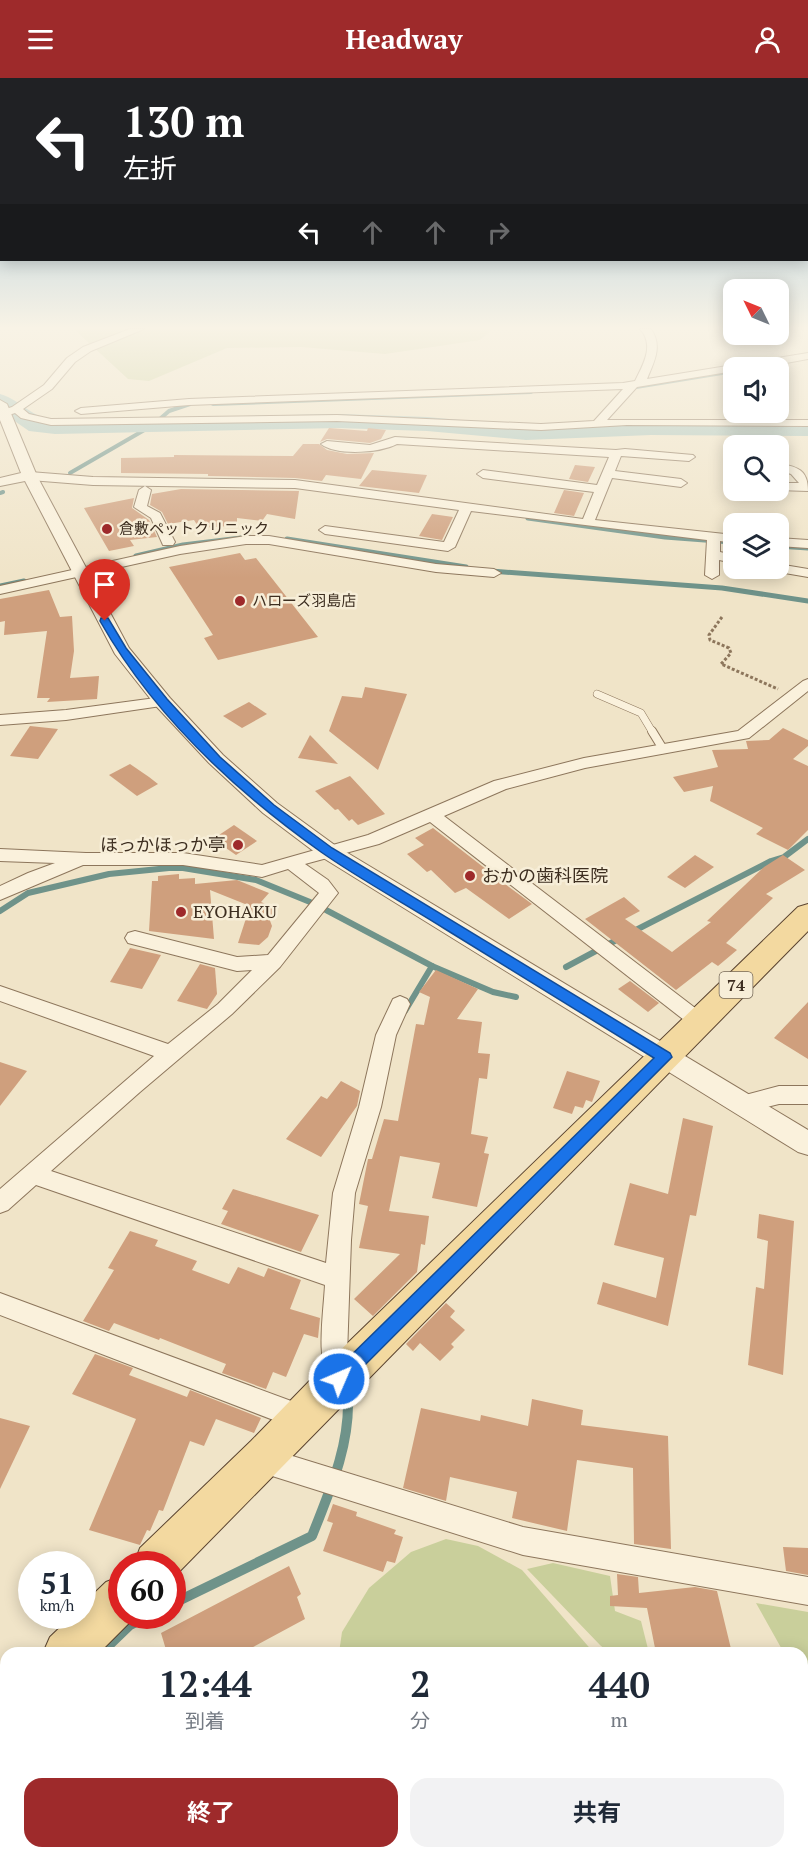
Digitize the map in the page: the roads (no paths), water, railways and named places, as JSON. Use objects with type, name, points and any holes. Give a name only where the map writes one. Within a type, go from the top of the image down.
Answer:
[{"type":"main road","name":"74","points":[[169,1551],[266,1456],[339,1379],[808,914]]},
{"type":"main road","points":[[72,1647],[108,1612]]},
{"type":"street","points":[[32,419],[62,412]]},
{"type":"street","points":[[598,423],[608,412]]},
{"type":"street","points":[[6,413],[51,422],[337,418],[532,427],[598,423],[808,423]]},
{"type":"street","points":[[6,413],[30,476],[121,650],[163,702],[216,759],[270,808],[328,851],[808,1144]]},
{"type":"street","points":[[327,444],[372,449],[395,440],[689,457]]},
{"type":"street","points":[[453,457],[457,444]]},
{"type":"street","points":[[587,523],[616,454]]},
{"type":"street","points":[[789,469],[795,471],[808,487],[789,487]]},
{"type":"street","points":[[483,474],[601,489]]},
{"type":"street","points":[[607,474],[681,483]]},
{"type":"street","points":[[0,482],[30,476],[103,482],[295,484],[587,523],[713,544],[723,542]]},
{"type":"street","points":[[145,490],[140,507],[156,516],[168,542]]},
{"type":"street","points":[[325,530],[446,553],[466,508]]},
{"type":"street","points":[[801,544],[808,528]]},
{"type":"street","points":[[0,591],[168,542],[240,531]]},
{"type":"street","points":[[77,568],[246,540],[269,540],[436,568],[494,573]]},
{"type":"street","points":[[713,544],[723,551]]},
{"type":"street","points":[[712,575],[713,544]]},
{"type":"street","points":[[789,569],[808,573]]},
{"type":"street","points":[[4,855],[86,859],[183,859],[262,871],[373,840],[500,785],[584,763],[743,735],[803,689]]},
{"type":"street","points":[[0,720],[66,715],[163,702]]},
{"type":"street","points":[[432,815],[601,948],[700,1022]]},
{"type":"street","points":[[4,855],[25,881]]},
{"type":"street","points":[[0,894],[25,881],[86,859]]},
{"type":"street","points":[[0,1203],[225,1009],[273,962],[329,893],[322,884],[291,863]]},
{"type":"street","points":[[135,938],[237,964],[253,965],[273,962]]},
{"type":"street","points":[[0,993],[172,1054]]},
{"type":"street","points":[[339,1379],[334,1355],[345,1193],[370,1107],[386,1035],[400,1004]]},
{"type":"street","points":[[742,1104],[779,1095],[808,1095]]},
{"type":"street","points":[[31,1174],[338,1278]]},
{"type":"street","points":[[0,1304],[302,1418]]},
{"type":"street","points":[[266,1456],[279,1465],[523,1541],[808,1591]]},
{"type":"lane","points":[[597,694],[641,713],[663,750]]},
{"type":"waterway","points":[[16,412],[37,426],[55,427],[338,421],[427,424],[526,433],[651,428],[808,429]]},
{"type":"waterway","points":[[70,473],[153,425],[168,412]]},
{"type":"waterway","points":[[528,518],[665,537],[723,541]]},
{"type":"waterway","points":[[136,556],[183,545],[249,537]]},
{"type":"waterway","points":[[287,539],[466,567]]},
{"type":"waterway","points":[[789,547],[808,548]]},
{"type":"waterway","points":[[491,571],[722,588],[808,601]]},
{"type":"waterway","points":[[0,586],[24,581]]},
{"type":"waterway","points":[[632,932],[771,861],[784,857],[808,839]]},
{"type":"waterway","points":[[0,911],[28,893],[109,874],[169,868],[183,868],[256,880],[310,902]]},
{"type":"waterway","points":[[326,910],[432,966]]},
{"type":"waterway","points":[[566,967],[622,937]]},
{"type":"waterway","points":[[405,1011],[432,966]]},
{"type":"waterway","points":[[432,966],[493,992],[516,997]]},
{"type":"waterway","points":[[186,1597],[312,1536],[342,1453],[348,1401]]},
{"type":"waterway","points":[[107,1647],[126,1629]]},
{"type":"place","name":"倉敷ペットクリニック","points":[[107,529]]},
{"type":"place","name":"ハローズ羽島店","points":[[240,601]]},
{"type":"place","name":"ほっかほっか亭","points":[[238,845]]},
{"type":"place","name":"おかの歯科医院","points":[[470,876]]},
{"type":"place","name":"EYOHAKU","points":[[181,912]]}]
